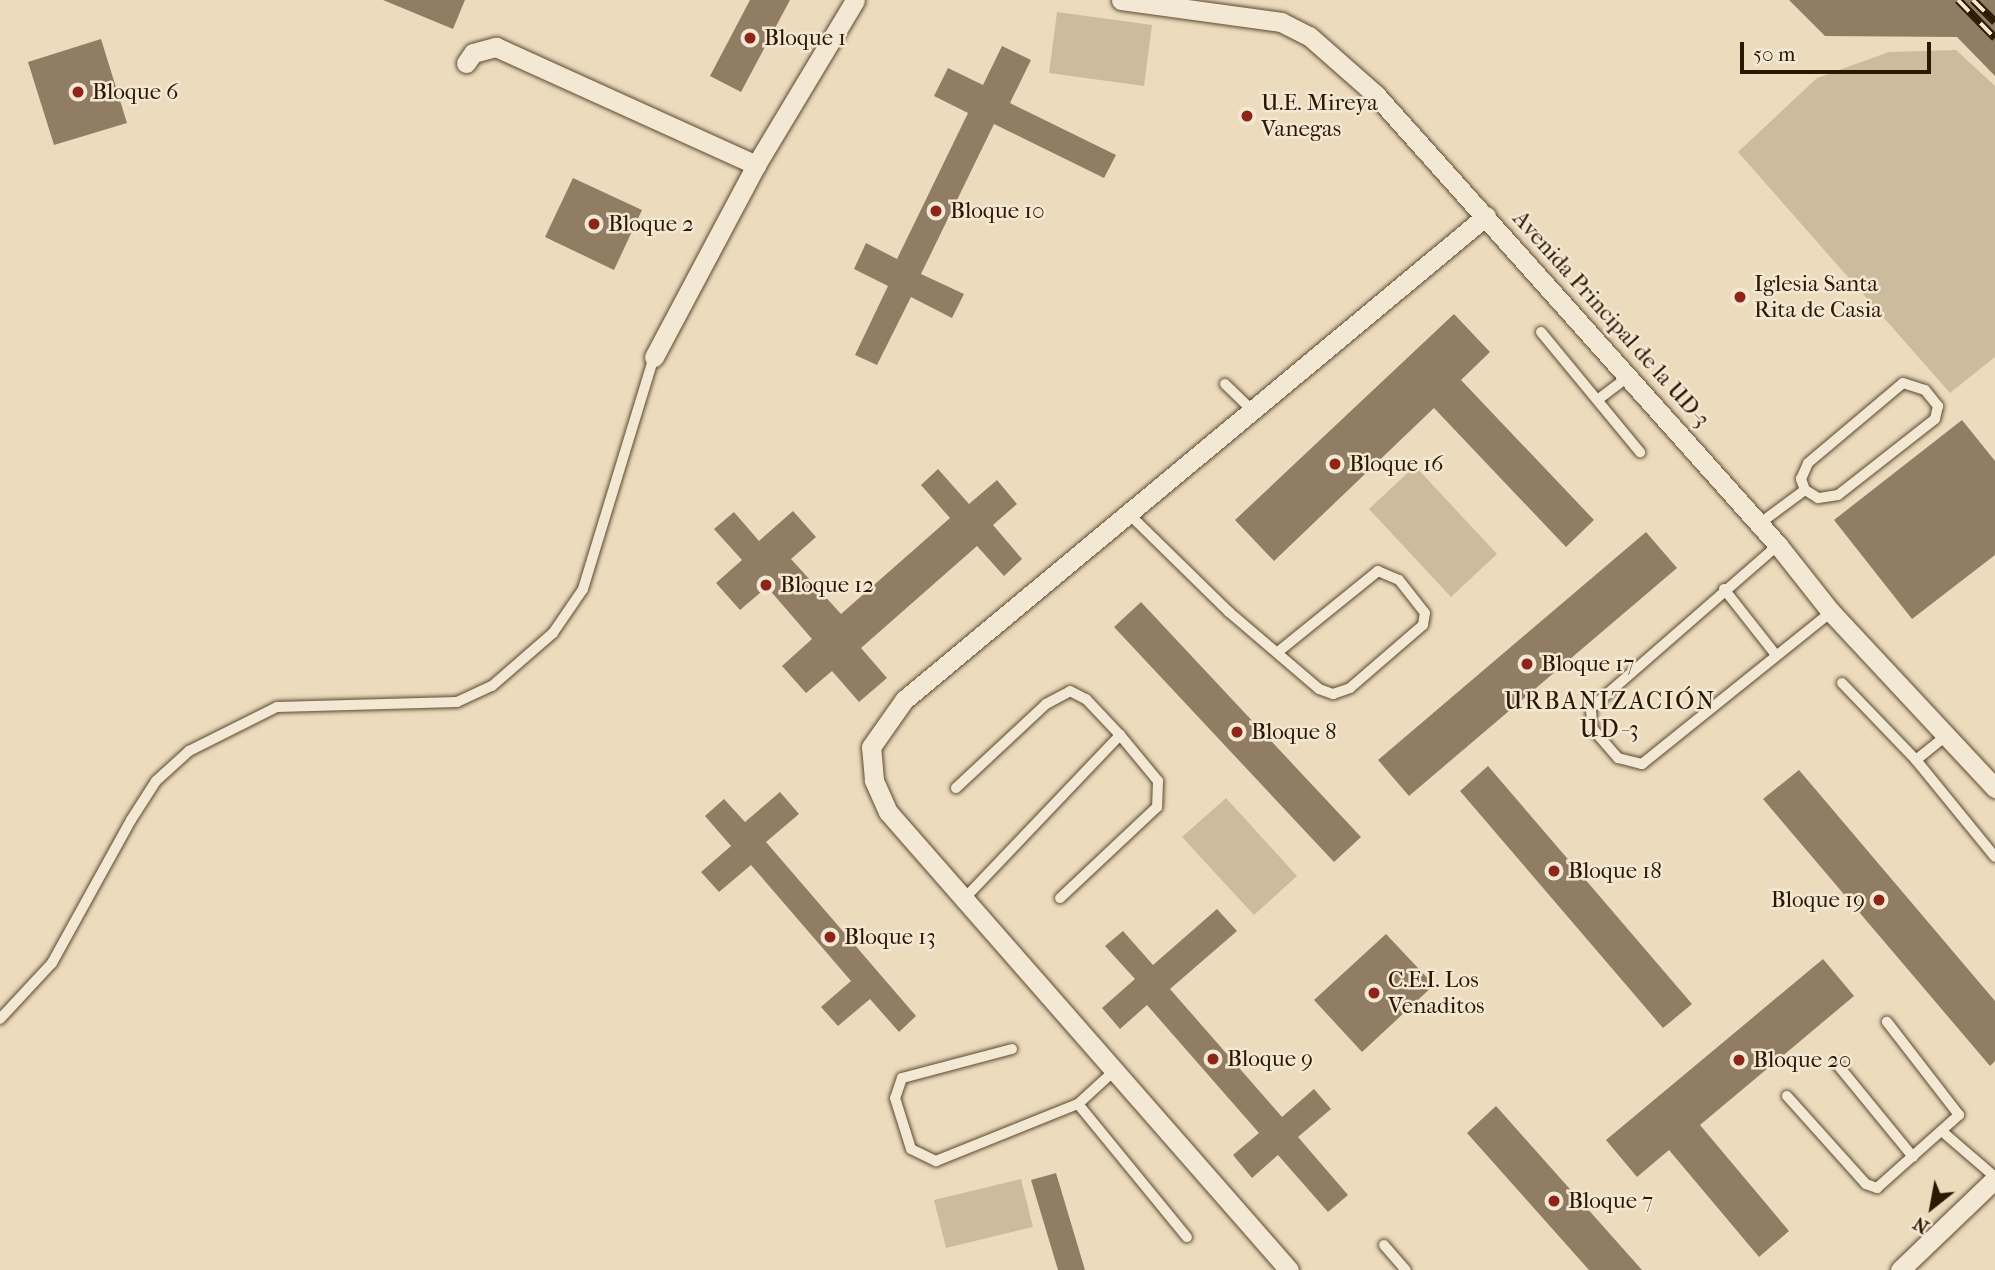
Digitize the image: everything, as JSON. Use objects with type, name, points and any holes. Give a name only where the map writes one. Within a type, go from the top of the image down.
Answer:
[{"type":"street","points":[[654,357],[756,165],[855,0]]},
{"type":"street","name":"Avenida Principal de la UD-3","points":[[1121,0],[1185,5],[1281,22],[1308,36],[1375,93],[1778,545],[1831,612],[1995,788]]},
{"type":"street","points":[[466,63],[473,53],[496,47],[756,165]]},
{"type":"street","points":[[1289,1270],[962,901],[888,812],[874,780],[872,747],[904,699],[1131,516],[1250,408],[1486,216]]},
{"type":"street","points":[[1900,1270],[1995,1178]]},
{"type":"lane","points":[[1542,332],[1600,398],[1640,452]]},
{"type":"lane","points":[[0,1018],[52,963],[131,820],[156,781],[189,751],[276,707],[457,702],[492,686],[553,633],[583,589],[654,357]]},
{"type":"lane","points":[[1600,398],[1629,376]]},
{"type":"lane","points":[[1225,384],[1250,408]]},
{"type":"lane","points":[[1918,384],[1938,406],[1935,419],[1838,495],[1818,498],[1805,490],[1801,479],[1808,463],[1894,388],[1918,384]]},
{"type":"lane","points":[[1759,524],[1805,490]]},
{"type":"lane","points":[[1131,516],[1278,652],[1319,689],[1334,694],[1350,688],[1423,625],[1425,613],[1399,580],[1378,571],[1278,652]]},
{"type":"lane","points":[[1778,545],[1724,589],[1591,708],[1592,728],[1618,758],[1642,764],[1831,612]]},
{"type":"lane","points":[[1724,589],[1776,655]]},
{"type":"lane","points":[[1842,683],[1916,760],[1995,857]]},
{"type":"lane","points":[[956,788],[1046,704],[1070,691],[1086,699],[1158,781],[1157,807],[1060,898]]},
{"type":"lane","points":[[962,901],[1120,735]]},
{"type":"lane","points":[[1916,760],[1947,735]]},
{"type":"lane","points":[[1787,1096],[1871,1187],[1913,1157],[1944,1133],[1959,1108],[1887,1022]]},
{"type":"lane","points":[[1012,1049],[902,1078],[895,1098],[911,1150],[936,1161],[1078,1104],[1114,1071]]},
{"type":"lane","points":[[1837,1064],[1913,1157]]},
{"type":"lane","points":[[1078,1104],[1187,1237]]},
{"type":"lane","points":[[1944,1133],[1995,1178]]},
{"type":"lane","points":[[1384,1245],[1406,1270]]},
{"type":"shaded area","points":[[1057,12],[1152,25],[1144,86],[1049,73]]},
{"type":"shaded area","points":[[1956,50],[1995,86],[1995,357],[1950,393],[1738,152],[1817,78],[1889,52]]},
{"type":"shaded area","points":[[1415,466],[1497,554],[1451,597],[1369,509]]},
{"type":"shaded area","points":[[1226,798],[1297,876],[1254,915],[1182,837]]},
{"type":"shaded area","points":[[1021,1179],[1033,1227],[946,1248],[934,1200]]},
{"type":"building","points":[[383,0],[465,0],[453,29]]},
{"type":"building","name":"Bloque 1","points":[[750,0],[790,0],[741,92],[710,76]]},
{"type":"building","points":[[1789,0],[1995,0],[1995,76],[1957,37],[1825,36]]},
{"type":"building","name":"Bloque 6","points":[[101,39],[127,123],[54,145],[28,62]]},
{"type":"building","name":"Bloque 10","points":[[1002,46],[1031,60],[1010,103],[1116,155],[1104,178],[994,124],[921,274],[964,294],[952,318],[911,297],[877,365],[855,355],[888,286],[854,269],[866,243],[897,259],[968,113],[934,96],[948,68],[983,85]]},
{"type":"building","name":"Bloque 2","points":[[573,178],[642,210],[614,270],[545,237]]},
{"type":"building","name":"Bloque 16","points":[[1454,314],[1490,352],[1461,380],[1594,520],[1566,547],[1434,408],[1274,561],[1235,520]]},
{"type":"building","points":[[1962,420],[1995,461],[1995,555],[1912,619],[1834,520]]},
{"type":"building","name":"Bloque 12","points":[[938,469],[969,504],[997,480],[1017,504],[993,525],[1022,559],[1004,576],[977,546],[861,648],[887,678],[859,702],[832,671],[806,693],[782,666],[812,639],[767,587],[740,610],[716,583],[742,560],[714,529],[734,512],[759,541],[793,511],[816,537],[791,559],[841,614],[950,518],[921,485]]},
{"type":"building","name":"Bloque 17","points":[[1646,532],[1677,568],[1409,796],[1378,760]]},
{"type":"building","name":"Bloque 8","points":[[1141,602],[1361,837],[1334,862],[1114,627]]},
{"type":"building","name":"Bloque 18","points":[[1488,766],[1692,1004],[1663,1028],[1460,791]]},
{"type":"building","name":"Bloque 19","points":[[1799,770],[1995,1001],[1995,1061],[1990,1066],[1763,799]]},
{"type":"building","name":"Bloque 13","points":[[780,792],[799,814],[766,842],[916,1016],[899,1032],[870,999],[838,1026],[821,1007],[851,981],[751,865],[719,892],[701,872],[731,846],[705,816],[724,799],[745,822]]},
{"type":"building","name":"Bloque 9","points":[[1217,909],[1237,931],[1170,989],[1282,1117],[1314,1089],[1331,1109],[1298,1137],[1348,1195],[1328,1212],[1278,1155],[1252,1178],[1233,1155],[1259,1133],[1147,1005],[1120,1029],[1102,1008],[1135,979],[1105,946],[1123,931],[1153,965]]},
{"type":"building","name":"C.E.I. Los Venaditos","points":[[1386,934],[1434,985],[1362,1052],[1314,1000]]},
{"type":"building","name":"Bloque 20","points":[[1823,959],[1854,996],[1700,1125],[1789,1231],[1759,1257],[1669,1150],[1637,1177],[1606,1140]]},
{"type":"building","name":"Bloque 7","points":[[1496,1106],[1642,1270],[1589,1270],[1467,1133]]},
{"type":"building","points":[[1056,1173],[1085,1270],[1058,1270],[1031,1180]]},
{"type":"railway","points":[[1958,0],[1995,38]]},
{"type":"railway","points":[[1973,0],[1995,22]]},
{"type":"place","name":"Bloque 1","points":[[750,38]]},
{"type":"place","name":"Bloque 6","points":[[78,92]]},
{"type":"place","name":"U.E. Mireya Vanegas","points":[[1247,116]]},
{"type":"place","name":"Bloque 10","points":[[936,211]]},
{"type":"place","name":"Bloque 2","points":[[594,224]]},
{"type":"place","name":"Iglesia Santa Rita de Casia","points":[[1740,297]]},
{"type":"place","name":"Bloque 16","points":[[1335,464]]},
{"type":"place","name":"Bloque 12","points":[[766,585]]},
{"type":"place","name":"Bloque 17","points":[[1527,664]]},
{"type":"place","name":"Bloque 8","points":[[1237,732]]},
{"type":"place","name":"Bloque 18","points":[[1554,871]]},
{"type":"place","name":"Bloque 19","points":[[1879,900]]},
{"type":"place","name":"Bloque 13","points":[[830,937]]},
{"type":"place","name":"C.E.I. Los Venaditos","points":[[1374,993]]},
{"type":"place","name":"Bloque 9","points":[[1213,1059]]},
{"type":"place","name":"Bloque 20","points":[[1739,1060]]},
{"type":"place","name":"Bloque 7","points":[[1554,1201]]},
{"type":"district","name":"URBANIZACIÓN UD-3","points":[[1610,716]]}]
